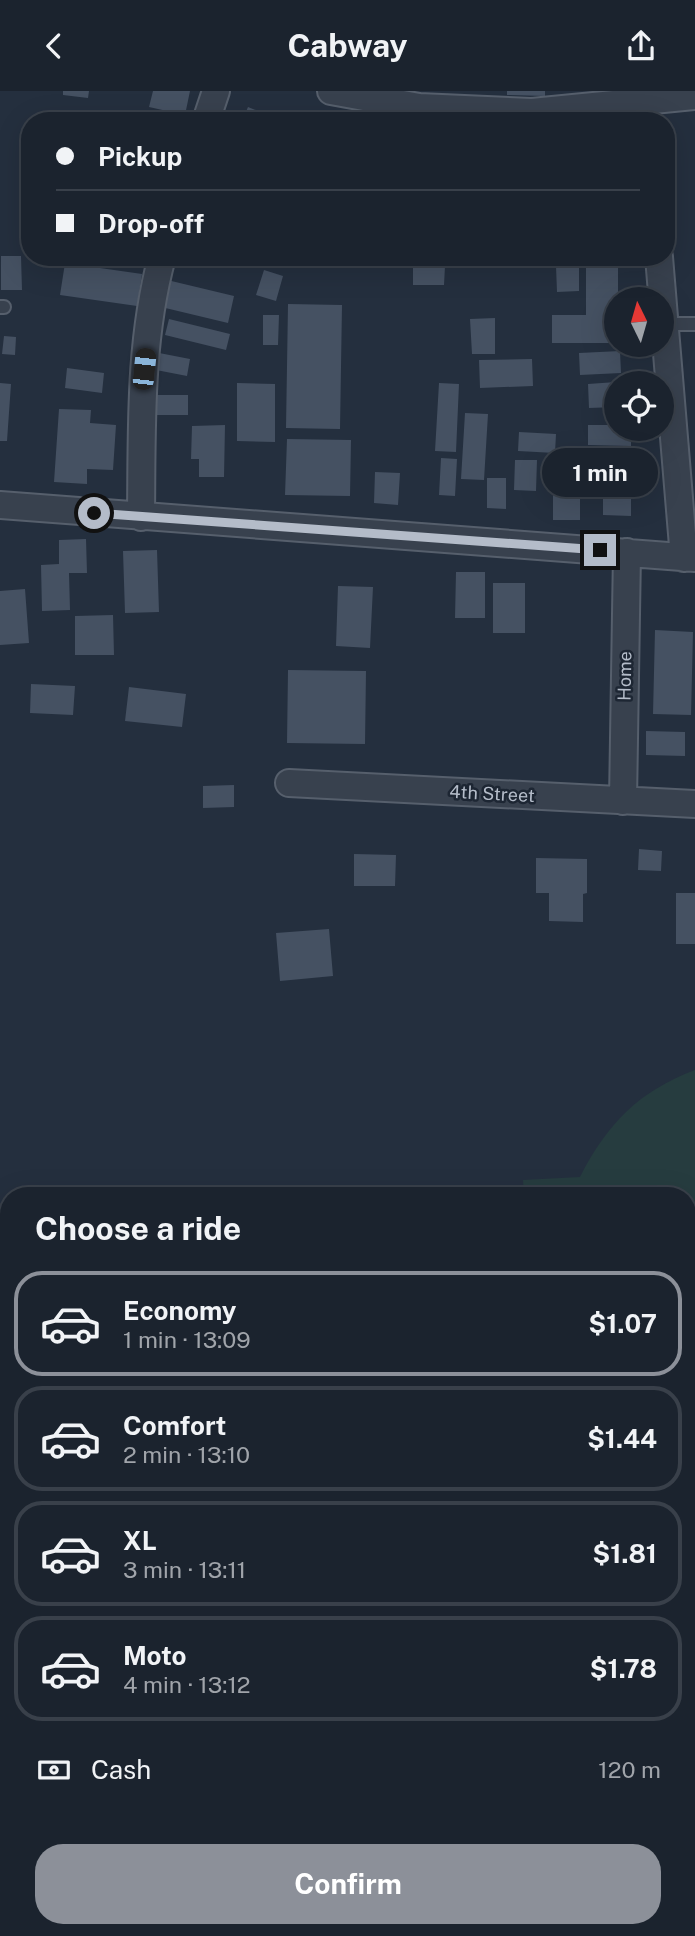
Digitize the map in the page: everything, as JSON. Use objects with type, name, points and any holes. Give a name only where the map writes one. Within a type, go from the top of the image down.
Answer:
[{"type":"street","points":[[209,112],[216,91]]},
{"type":"street","points":[[331,91],[419,107],[532,112],[647,110],[695,96]]},
{"type":"street","points":[[141,517],[144,369],[152,293],[160,266]]},
{"type":"street","points":[[660,266],[661,287]]},
{"type":"street","points":[[0,505],[690,558],[668,357]]},
{"type":"street","name":"Home","points":[[623,801],[627,552]]},
{"type":"street","name":"4th Street","points":[[289,783],[695,804]]},
{"type":"lane","points":[[674,324],[695,324]]},
{"type":"green space","points":[[695,1070],[695,1187],[523,1187],[523,1180],[580,1177],[613,1125],[641,1099],[675,1078]]},
{"type":"building","points":[[63,91],[89,91],[88,98],[63,95]]},
{"type":"building","points":[[153,91],[190,91],[186,112],[149,107]]},
{"type":"building","points":[[507,91],[545,91],[545,96],[507,95]]},
{"type":"building","points":[[248,107],[261,112],[246,112]]},
{"type":"building","points":[[1,256],[21,256],[22,290],[1,290]]},
{"type":"building","points":[[65,266],[86,266],[142,274],[137,306],[60,295]]},
{"type":"building","points":[[413,266],[445,266],[444,285],[413,285]]},
{"type":"building","points":[[556,266],[579,266],[579,291],[557,292]]},
{"type":"building","points":[[586,266],[618,266],[618,287],[604,287],[604,343],[552,343],[552,315],[586,315]]},
{"type":"building","points":[[264,270],[283,276],[276,301],[256,295]]},
{"type":"building","points":[[163,279],[234,296],[228,323],[157,306]]},
{"type":"building","points":[[288,304],[342,305],[340,429],[286,428]]},
{"type":"building","points":[[263,315],[279,315],[278,345],[263,345]]},
{"type":"building","points":[[495,318],[495,354],[472,354],[470,319]]},
{"type":"building","points":[[169,319],[230,334],[226,350],[165,335]]},
{"type":"building","points":[[4,336],[16,337],[15,355],[2,354]]},
{"type":"building","points":[[154,352],[190,359],[187,376],[151,369]]},
{"type":"building","points":[[604,352],[604,357],[620,357],[621,371],[580,375],[579,353]]},
{"type":"building","points":[[532,359],[533,386],[480,388],[479,360]]},
{"type":"building","points":[[67,368],[104,373],[102,393],[65,388]]},
{"type":"building","points":[[0,383],[11,384],[7,441],[0,441]]},
{"type":"building","points":[[237,383],[275,384],[275,442],[237,441]]},
{"type":"building","points":[[439,383],[459,384],[456,452],[435,451]]},
{"type":"building","points":[[604,383],[604,407],[589,408],[588,384]]},
{"type":"building","points":[[152,395],[188,395],[188,415],[152,415]]},
{"type":"building","points":[[59,409],[91,410],[90,423],[116,425],[113,470],[87,469],[87,484],[54,482]]},
{"type":"building","points":[[465,413],[488,414],[484,480],[461,479]]},
{"type":"building","points":[[225,425],[224,477],[199,477],[199,459],[191,459],[192,426]]},
{"type":"building","points":[[588,425],[604,425],[604,441],[631,441],[631,446],[588,445]]},
{"type":"building","points":[[519,432],[556,434],[555,453],[518,451]]},
{"type":"building","points":[[287,439],[351,440],[350,496],[285,495]]},
{"type":"building","points":[[584,453],[620,453],[620,489],[584,488]]},
{"type":"building","points":[[441,458],[457,459],[455,496],[439,495]]},
{"type":"building","points":[[515,460],[537,460],[536,491],[514,490]]},
{"type":"building","points":[[375,472],[400,473],[398,505],[374,503]]},
{"type":"building","points":[[487,478],[506,478],[506,509],[487,508]]},
{"type":"building","points":[[553,491],[580,491],[580,520],[553,520]]},
{"type":"building","points":[[603,495],[631,496],[631,516],[603,515]]},
{"type":"building","points":[[86,539],[87,573],[69,573],[70,610],[42,611],[41,565],[59,564],[59,540]]},
{"type":"building","points":[[157,550],[159,612],[125,613],[123,551]]},
{"type":"building","points":[[456,572],[485,572],[485,618],[455,618]]},
{"type":"building","points":[[493,583],[525,583],[525,633],[493,633]]},
{"type":"building","points":[[338,586],[373,587],[370,648],[336,646]]},
{"type":"building","points":[[25,589],[29,643],[0,645],[0,591]]},
{"type":"building","points":[[113,615],[114,655],[75,655],[75,616]]},
{"type":"building","points":[[655,630],[693,632],[691,715],[653,714]]},
{"type":"building","points":[[288,670],[366,671],[365,744],[287,743]]},
{"type":"building","points":[[31,684],[75,686],[73,715],[30,713]]},
{"type":"building","points":[[129,687],[186,694],[182,727],[125,721]]},
{"type":"building","points":[[646,731],[685,732],[685,756],[646,755]]},
{"type":"building","points":[[234,785],[234,807],[203,808],[203,786]]},
{"type":"building","points":[[639,849],[662,851],[661,871],[638,870]]},
{"type":"building","points":[[354,854],[396,855],[395,886],[354,886]]},
{"type":"building","points":[[536,858],[587,859],[587,893],[583,894],[583,922],[549,921],[549,893],[536,893]]},
{"type":"building","points":[[676,893],[695,893],[695,944],[676,944]]},
{"type":"building","points":[[329,929],[333,976],[280,981],[276,933]]},
{"type":"route","points":[[94,513],[600,550]]}]
